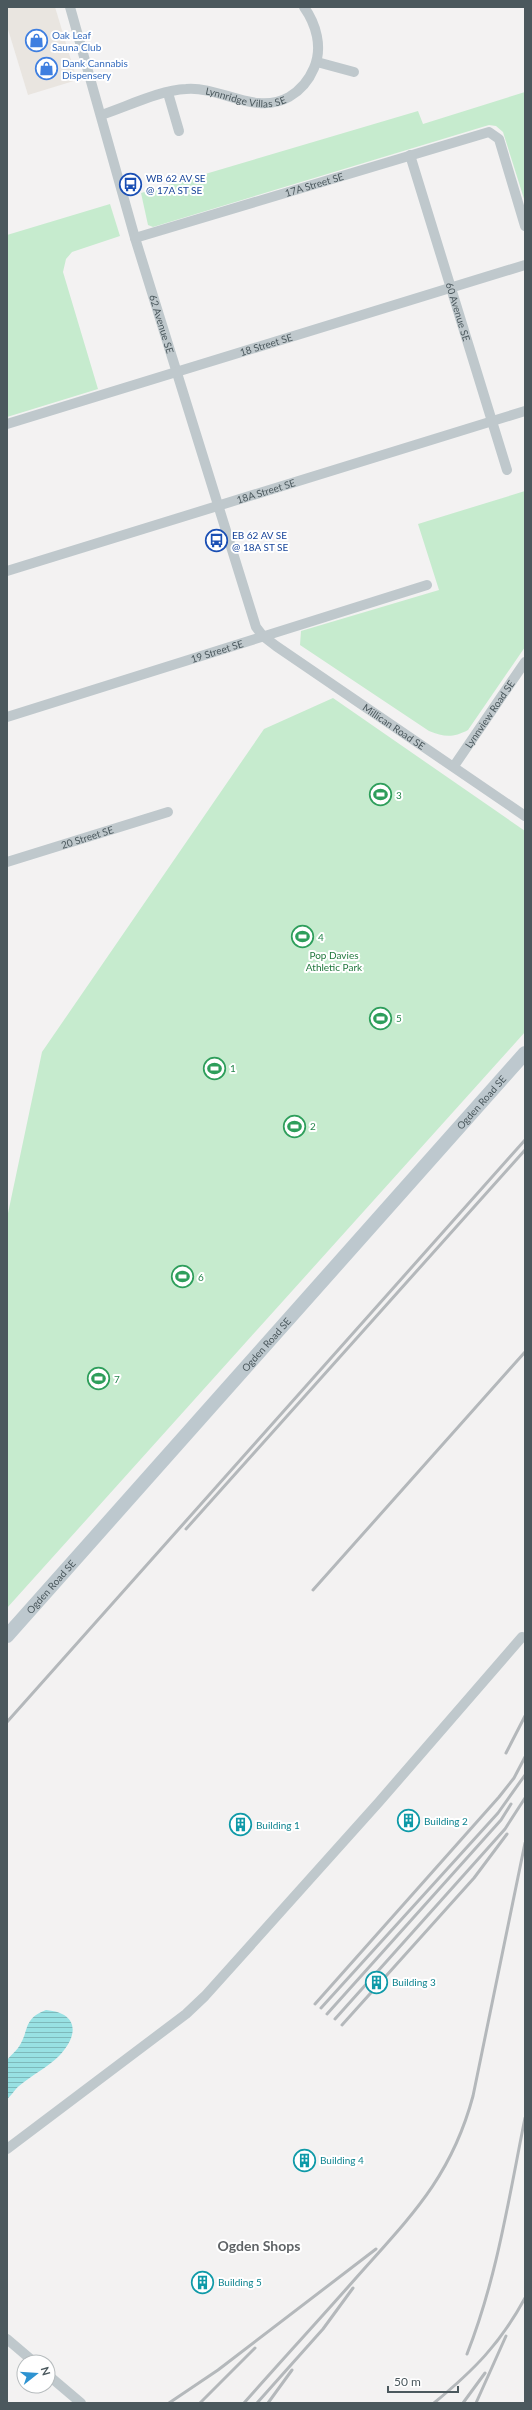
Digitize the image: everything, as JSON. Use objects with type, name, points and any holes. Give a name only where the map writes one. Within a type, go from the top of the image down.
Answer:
[{"type":"street","name":"62 Avenue SE","points":[[70,7],[136,238],[251,614],[256,627],[263,636]]},
{"type":"street","name":"Lynnridge Villas SE","points":[[101,115],[168,93],[185,89],[201,88],[254,103],[272,104],[297,92],[310,78],[317,62],[318,50],[316,28],[304,7]]},
{"type":"street","points":[[317,62],[354,72]]},
{"type":"street","points":[[168,93],[179,130]]},
{"type":"street","name":"17A Street SE","points":[[136,238],[485,132],[493,133],[499,140],[525,226]]},
{"type":"street","name":"60 Avenue SE","points":[[410,155],[506,470]]},
{"type":"street","name":"18 Street SE","points":[[7,424],[525,265]]},
{"type":"street","name":"18A Street SE","points":[[7,571],[525,411]]},
{"type":"street","name":"19 Street SE","points":[[7,717],[427,585]]},
{"type":"street","name":"Millican Road SE","points":[[263,636],[525,816]]},
{"type":"street","name":"Lynnview Road SE","points":[[454,766],[525,662]]},
{"type":"street","name":"20 Street SE","points":[[7,862],[168,812]]},
{"type":"street","name":"Ogden Road SE","points":[[7,1636],[525,1053]]},
{"type":"street","points":[[7,2149],[186,2014],[206,1996],[379,1802],[522,1637]]},
{"type":"street","points":[[7,2339],[25,2354]]},
{"type":"street","points":[[56,2382],[81,2403]]},
{"type":"shaded area","points":[[7,7],[55,7],[77,80],[28,95],[7,26]]},
{"type":"green space","points":[[525,92],[525,202],[503,132],[496,126],[489,125],[153,227],[148,225],[141,193],[418,111],[423,124]]},
{"type":"green space","points":[[110,204],[120,236],[72,252],[66,259],[63,272],[98,389],[7,417],[7,235]]},
{"type":"green space","points":[[525,491],[525,647],[468,730],[448,736],[429,731],[300,645],[301,631],[439,590],[418,524]]},
{"type":"green space","name":"Pop Davies Athletic Park","points":[[333,698],[525,831],[525,1032],[7,1608],[7,1218],[42,1052],[264,729]]},
{"type":"water","points":[[46,2010],[57,2012],[70,2020],[72,2033],[70,2040],[66,2048],[59,2056],[19,2086],[7,2099],[7,2060],[17,2050],[22,2042],[33,2017]]},
{"type":"railway","points":[[7,1722],[525,1140]]},
{"type":"railway","points":[[186,1529],[525,1150]]},
{"type":"railway","points":[[313,1590],[525,1352]]},
{"type":"railway","points":[[506,1753],[525,1716]]},
{"type":"railway","points":[[315,2004],[499,1797],[514,1778],[525,1757]]},
{"type":"railway","points":[[321,2008],[498,1813],[525,1775]]},
{"type":"railway","points":[[335,2019],[505,1829],[525,1798]]},
{"type":"railway","points":[[327,2014],[501,1820],[511,1804]]},
{"type":"railway","points":[[342,2025],[474,1878],[507,1834]]},
{"type":"railway","points":[[244,2403],[376,2256],[411,2215],[441,2174],[464,2125],[473,2096],[525,1843]]},
{"type":"railway","points":[[467,2354],[494,2267],[508,2207],[525,2118]]},
{"type":"railway","points":[[169,2403],[218,2370],[376,2249]]},
{"type":"railway","points":[[257,2403],[323,2329],[353,2288]]},
{"type":"railway","points":[[434,2403],[462,2379],[496,2343],[525,2298]]},
{"type":"railway","points":[[476,2403],[506,2336]]},
{"type":"railway","points":[[200,2403],[255,2348]]},
{"type":"railway","points":[[268,2403],[292,2370]]},
{"type":"railway","points":[[463,2403],[485,2373]]},
{"type":"place","name":"Oak Leaf Sauna Club","points":[[37,41]]},
{"type":"place","name":"Dank Cannabis Dispensery","points":[[47,69]]},
{"type":"place","name":"WB 62 AV SE @ 17A ST SE","points":[[130,184]]},
{"type":"place","name":"EB 62 AV SE @ 18A ST SE","points":[[217,541]]},
{"type":"place","name":"3","points":[[380,795]]},
{"type":"place","name":"4","points":[[302,937]]},
{"type":"place","name":"5","points":[[380,1018]]},
{"type":"place","name":"1","points":[[215,1068]]},
{"type":"place","name":"2","points":[[295,1126]]},
{"type":"place","name":"6","points":[[182,1277]]},
{"type":"place","name":"7","points":[[99,1379]]},
{"type":"place","name":"Building 2","points":[[408,1821]]},
{"type":"place","name":"Building 1","points":[[240,1825]]},
{"type":"place","name":"Building 3","points":[[377,1982]]},
{"type":"place","name":"Building 4","points":[[304,2160]]},
{"type":"place","name":"Building 5","points":[[202,2282]]},
{"type":"district","name":"Ogden Shops","points":[[259,2245]]}]
